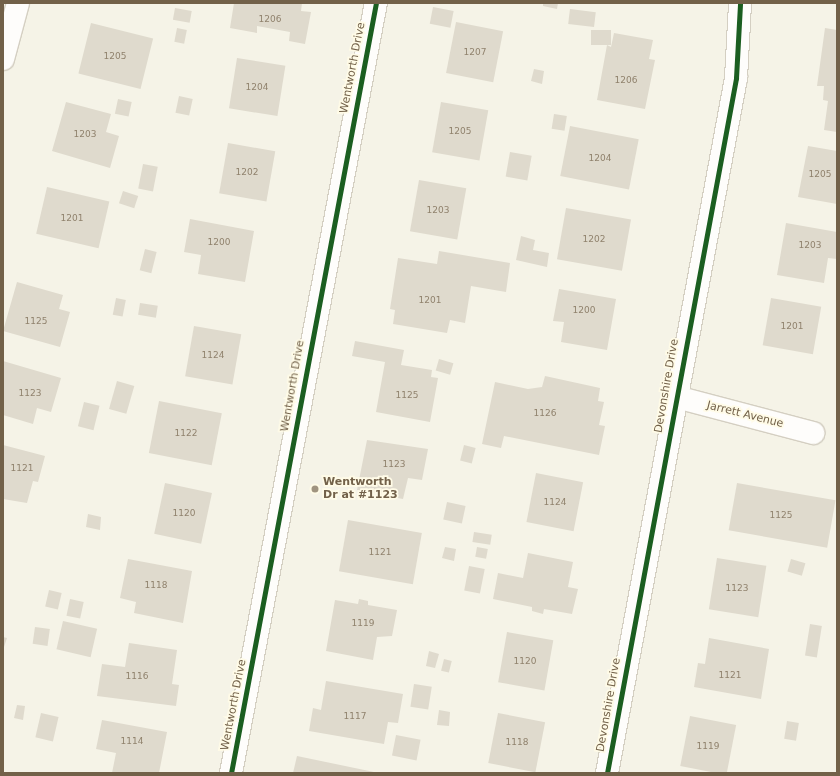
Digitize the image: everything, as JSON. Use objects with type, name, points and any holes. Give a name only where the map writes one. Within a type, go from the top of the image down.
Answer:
[{"type":"street","points":[[3,59],[18,3]]},
{"type":"street","name":"Wentworth Drive","points":[[231,773],[376,3]]},
{"type":"street","name":"Devonshire Drive","points":[[607,773],[736,78],[740,3]]},
{"type":"street","name":"Jarrett Avenue","points":[[676,397],[813,433]]},
{"type":"building","points":[[234,3],[302,3],[301,11],[311,12],[305,44],[289,41],[290,32],[257,26],[257,33],[230,28]]},
{"type":"building","points":[[543,3],[558,3],[557,9],[543,6]]},
{"type":"building","points":[[433,7],[454,11],[450,28],[430,24]]},
{"type":"building","points":[[175,8],[192,11],[190,23],[173,20]]},
{"type":"building","points":[[570,9],[596,12],[594,27],[568,24]]},
{"type":"building","points":[[456,22],[503,31],[493,82],[446,73]]},
{"type":"building","points":[[91,23],[153,38],[141,89],[78,73]]},
{"type":"building","points":[[177,28],[187,30],[184,44],[174,42]]},
{"type":"building","points":[[825,28],[837,30],[837,132],[824,130],[828,101],[823,100],[824,86],[817,86]]},
{"type":"building","points":[[591,30],[611,30],[611,45],[591,45]]},
{"type":"building","points":[[614,33],[653,40],[649,59],[655,60],[645,109],[597,100],[607,45],[611,47]]},
{"type":"building","points":[[237,58],[285,66],[277,116],[229,108]]},
{"type":"building","points":[[534,69],[544,71],[542,84],[531,81]]},
{"type":"building","points":[[179,96],[193,99],[189,116],[175,113]]},
{"type":"building","points":[[118,99],[132,102],[129,117],[115,114]]},
{"type":"building","points":[[66,102],[111,114],[106,132],[119,136],[110,168],[52,151]]},
{"type":"building","points":[[441,102],[488,110],[479,161],[432,152]]},
{"type":"building","points":[[554,114],[567,116],[564,131],[552,129]]},
{"type":"building","points":[[570,126],[639,139],[629,189],[560,176]]},
{"type":"building","points":[[228,143],[275,151],[266,202],[219,193]]},
{"type":"building","points":[[808,146],[837,151],[837,204],[798,197]]},
{"type":"building","points":[[510,152],[532,156],[527,180],[506,177]]},
{"type":"building","points":[[143,164],[158,167],[153,191],[138,189]]},
{"type":"building","points":[[419,180],[466,188],[457,240],[410,231]]},
{"type":"building","points":[[47,187],[109,201],[99,248],[36,234]]},
{"type":"building","points":[[123,191],[138,196],[134,208],[119,203]]},
{"type":"building","points":[[566,208],[631,219],[622,271],[557,259]]},
{"type":"building","points":[[190,219],[254,231],[245,282],[198,274],[201,255],[184,252]]},
{"type":"building","points":[[786,223],[837,232],[837,259],[828,258],[824,283],[777,275]]},
{"type":"building","points":[[521,236],[535,240],[533,250],[549,253],[547,267],[516,260]]},
{"type":"building","points":[[145,249],[157,252],[151,273],[140,270]]},
{"type":"building","points":[[439,251],[510,263],[506,292],[471,286],[465,323],[450,320],[447,333],[393,324],[395,310],[390,309],[398,258],[437,264]]},
{"type":"building","points":[[17,282],[63,295],[59,309],[70,312],[60,347],[3,331]]},
{"type":"building","points":[[559,289],[616,299],[607,350],[561,342],[564,322],[553,321]]},
{"type":"building","points":[[116,298],[126,300],[123,317],[113,315]]},
{"type":"building","points":[[771,298],[821,307],[813,354],[763,345]]},
{"type":"building","points":[[140,303],[158,306],[156,318],[138,315]]},
{"type":"building","points":[[194,326],[241,334],[232,385],[185,376]]},
{"type":"building","points":[[355,341],[404,350],[401,365],[432,370],[431,377],[438,378],[430,422],[376,412],[385,362],[352,356]]},
{"type":"building","points":[[439,359],[453,363],[450,375],[436,371]]},
{"type":"building","points":[[3,361],[61,378],[51,412],[37,408],[33,424],[3,415]]},
{"type":"building","points":[[545,376],[600,388],[598,401],[604,402],[599,425],[605,426],[599,455],[504,436],[501,448],[482,444],[495,382],[528,389],[542,387]]},
{"type":"building","points":[[117,381],[134,386],[126,414],[109,409]]},
{"type":"building","points":[[159,401],[222,413],[212,465],[149,453]]},
{"type":"building","points":[[84,402],[100,406],[93,430],[78,426]]},
{"type":"building","points":[[367,440],[428,449],[422,480],[408,478],[403,499],[357,490]]},
{"type":"building","points":[[3,445],[45,456],[38,482],[33,481],[27,503],[3,499]]},
{"type":"building","points":[[464,445],[476,448],[472,463],[460,461]]},
{"type":"building","points":[[536,473],[583,482],[574,531],[526,522]]},
{"type":"building","points":[[165,483],[212,493],[201,544],[154,534]]},
{"type":"building","points":[[737,483],[835,500],[827,548],[729,530]]},
{"type":"building","points":[[447,502],[466,506],[462,524],[443,520]]},
{"type":"building","points":[[88,514],[101,517],[100,530],[86,527]]},
{"type":"building","points":[[348,520],[422,533],[413,584],[339,571]]},
{"type":"building","points":[[474,532],[492,535],[490,545],[472,542]]},
{"type":"building","points":[[445,547],[456,549],[454,561],[442,558]]},
{"type":"building","points":[[477,547],[488,549],[486,559],[475,557]]},
{"type":"building","points":[[528,553],[573,562],[568,587],[578,589],[572,614],[544,609],[543,614],[532,611],[532,607],[493,599],[498,573],[523,578]]},
{"type":"building","points":[[717,558],[766,566],[758,617],[709,609]]},
{"type":"building","points":[[128,559],[192,571],[183,623],[134,613],[136,602],[120,598]]},
{"type":"building","points":[[791,559],[805,563],[802,576],[787,571]]},
{"type":"building","points":[[469,566],[485,569],[480,594],[464,591]]},
{"type":"building","points":[[49,590],[62,593],[58,609],[45,607]]},
{"type":"building","points":[[70,599],[84,602],[80,619],[66,616]]},
{"type":"building","points":[[359,599],[368,601],[368,605],[397,610],[392,636],[377,637],[373,660],[326,651],[335,600],[358,604]]},
{"type":"building","points":[[63,621],[97,629],[91,657],[56,649]]},
{"type":"building","points":[[810,624],[822,626],[817,657],[805,656]]},
{"type":"building","points":[[35,627],[50,629],[47,646],[33,644]]},
{"type":"building","points":[[507,632],[553,640],[544,690],[498,682]]},
{"type":"building","points":[[3,637],[7,638],[3,650]]},
{"type":"building","points":[[709,638],[769,649],[761,699],[694,687],[698,663],[705,664]]},
{"type":"building","points":[[129,643],[177,650],[172,684],[179,685],[176,706],[97,696],[102,664],[125,667]]},
{"type":"building","points":[[429,651],[439,654],[435,668],[426,666]]},
{"type":"building","points":[[444,659],[452,661],[449,673],[441,671]]},
{"type":"building","points":[[326,681],[403,694],[398,723],[388,722],[384,744],[309,731],[313,708],[321,710]]},
{"type":"building","points":[[414,684],[432,687],[428,710],[410,707]]},
{"type":"building","points":[[17,705],[25,706],[23,720],[14,718]]},
{"type":"building","points":[[439,710],[450,712],[449,726],[437,725]]},
{"type":"building","points":[[41,713],[59,717],[53,741],[35,737]]},
{"type":"building","points":[[498,713],[545,722],[535,772],[488,763]]},
{"type":"building","points":[[690,716],[736,725],[727,773],[716,773],[680,766]]},
{"type":"building","points":[[102,720],[167,732],[159,773],[112,773],[116,753],[96,749]]},
{"type":"building","points":[[787,721],[799,723],[796,741],[784,739]]},
{"type":"building","points":[[396,735],[421,740],[417,760],[392,756]]},
{"type":"building","points":[[297,756],[374,772],[374,773],[293,773]]},
{"type":"cycle path","points":[[231,773],[376,3]]},
{"type":"cycle path","points":[[607,773],[736,78],[740,3]]},
{"type":"place","name":"Wentworth Dr at #1123","points":[[315,489]]}]
